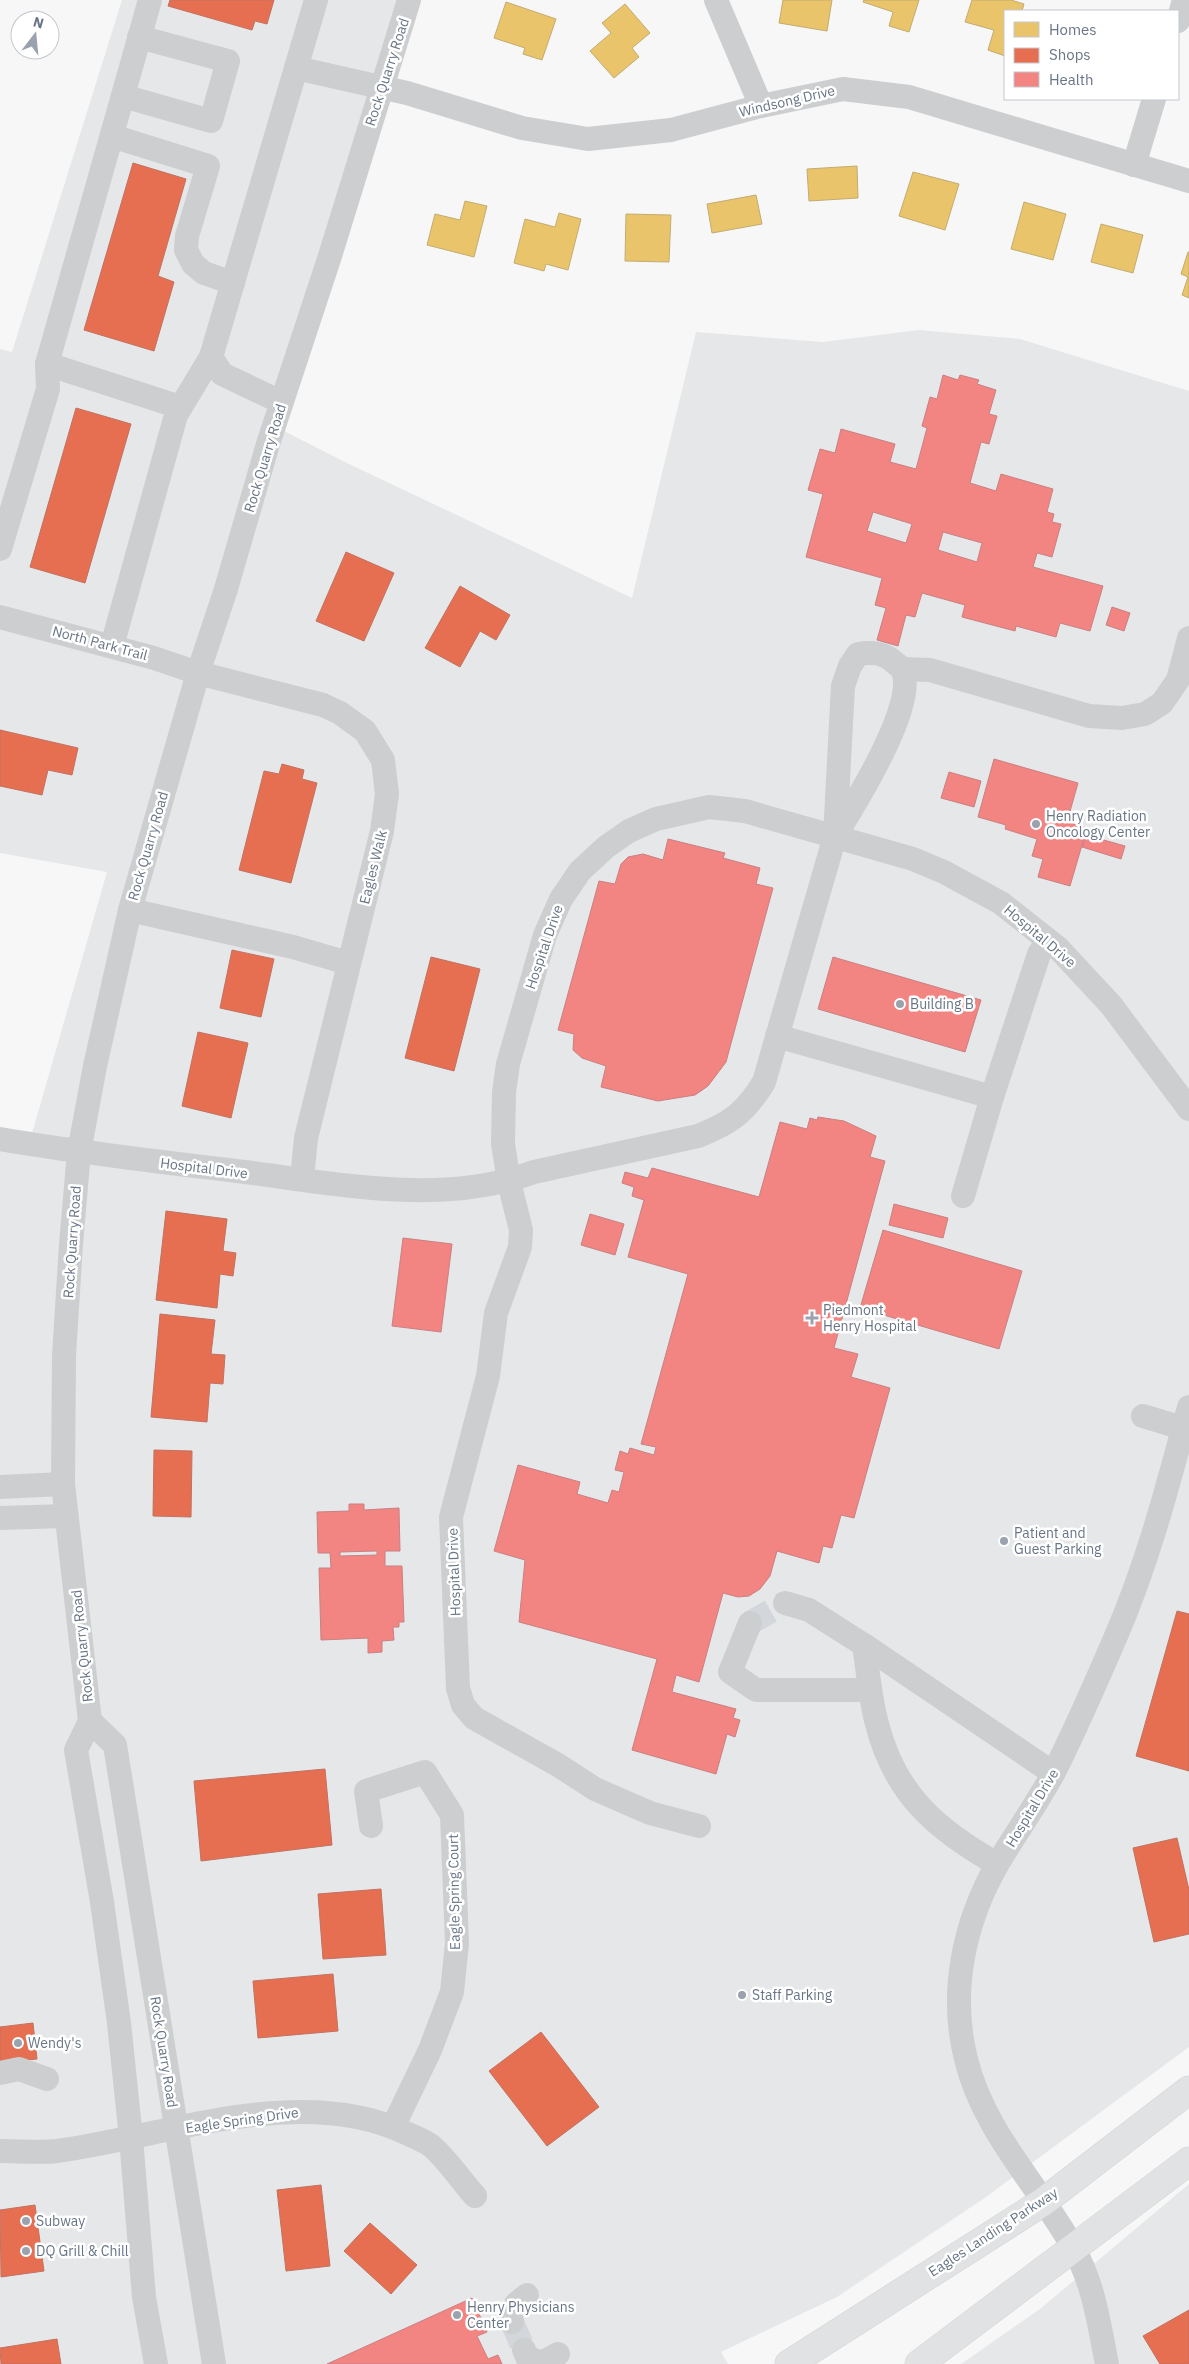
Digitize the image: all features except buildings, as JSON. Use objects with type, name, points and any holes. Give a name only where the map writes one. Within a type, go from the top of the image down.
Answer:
[{"type":"main road","name":"Eagles Landing Parkway","points":[[789,2364],[1043,2202],[1189,2090]]},
{"type":"main road","points":[[919,2364],[1074,2248],[1187,2168]]},
{"type":"street","points":[[0,549],[48,389],[47,364],[150,0]]},
{"type":"street","points":[[112,646],[176,415],[211,357],[316,0]]},
{"type":"street","name":"Rock Quarry Road","points":[[156,2364],[144,2297],[131,2138],[119,2023],[104,1911],[76,1750],[90,1720],[62,1484],[64,1356],[79,1152],[95,1066],[130,910],[198,674],[281,402],[330,256],[409,0]]},
{"type":"street","points":[[716,0],[761,106]]},
{"type":"street","points":[[1179,18],[1184,0]]},
{"type":"street","points":[[123,96],[211,121],[228,61],[140,37]]},
{"type":"street","name":"Windsong Drive","points":[[296,68],[407,93],[522,128],[588,139],[671,130],[761,106],[843,89],[909,97],[1189,181]]},
{"type":"street","points":[[1134,165],[1154,100]]},
{"type":"street","points":[[112,136],[208,166],[187,236],[186,250],[193,264],[204,273],[233,283]]},
{"type":"street","points":[[211,357],[222,374],[281,402]]},
{"type":"street","points":[[47,364],[180,407]]},
{"type":"street","name":"North Park Trail","points":[[0,617],[112,646],[198,674]]},
{"type":"street","points":[[902,669],[930,670],[1089,716],[1122,718],[1144,714],[1162,703],[1178,680],[1189,638]]},
{"type":"street","name":"Hospital Drive","points":[[0,1139],[79,1152],[302,1179],[377,1188],[416,1189],[509,1182],[534,1172],[666,1144],[722,1126],[752,1103],[764,1082],[835,836],[843,686],[850,666],[858,654],[872,652],[889,657],[902,669],[905,686],[898,718],[868,780],[835,836]]},
{"type":"street","name":"Eagles Walk","points":[[198,674],[332,709],[365,731],[383,760],[387,794],[382,831],[306,1138],[302,1179]]},
{"type":"street","name":"Hospital Drive","points":[[699,1826],[628,1805],[595,1789],[558,1765],[474,1718],[463,1706],[458,1688],[451,1517],[488,1376],[496,1313],[520,1247],[521,1230],[509,1182],[503,1144],[502,1118],[508,1064],[545,935],[561,899],[580,871],[606,847],[629,831],[664,817],[709,807],[745,811],[913,859],[944,872],[1001,903],[1048,940],[1086,976],[1111,1005],[1189,1109]]},
{"type":"street","points":[[130,910],[293,948],[348,963]]},
{"type":"street","points":[[963,1196],[992,1097],[1039,954],[1048,940]]},
{"type":"street","points":[[778,1036],[992,1097]]},
{"type":"street","points":[[1143,1416],[1187,1422]]},
{"type":"street","name":"Hospital Drive","points":[[1107,2364],[1090,2282],[1074,2248],[997,2130],[979,2095],[965,2058],[959,2018],[963,1949],[976,1910],[998,1864],[1053,1773],[1137,1585],[1187,1422]]},
{"type":"street","points":[[0,1486],[62,1484]]},
{"type":"street","points":[[0,1518],[66,1516]]},
{"type":"street","points":[[785,1603],[808,1610],[864,1645],[1053,1773]]},
{"type":"street","points":[[750,1623],[730,1672],[756,1690],[870,1690]]},
{"type":"street","points":[[864,1645],[870,1690],[889,1760],[914,1800],[943,1830],[961,1843],[998,1864]]},
{"type":"street","name":"Rock Quarry Road","points":[[90,1720],[115,1745],[137,1895],[214,2364]]},
{"type":"street","name":"Eagle Spring Court","points":[[371,1826],[366,1791],[425,1772],[452,1815],[457,1943],[452,1992],[430,2050],[393,2127]]},
{"type":"street","points":[[0,2073],[19,2070],[47,2079]]},
{"type":"street","name":"Eagle Spring Drive","points":[[0,2151],[55,2151],[219,2121],[290,2112],[350,2114],[393,2127],[431,2145],[475,2196]]},
{"type":"street","points":[[512,2322],[510,2318],[516,2304],[527,2295]]},
{"type":"street","points":[[524,2350],[528,2358],[541,2363],[558,2354]]},
{"type":"shaded area","points":[[122,0],[398,0],[276,427],[349,464],[632,598],[696,332],[823,342],[919,330],[1020,339],[1189,391],[1189,2047],[986,2197],[837,2297],[721,2352],[728,2364],[0,2364],[0,1142],[27,1151],[107,872],[0,853],[0,349],[12,352]]},
{"type":"shaded area","points":[[1189,2184],[1189,2364],[961,2364],[1040,2309]]},
{"type":"tunnel","points":[[750,1623],[785,1603]]},
{"type":"tunnel","points":[[512,2322],[524,2350]]},
{"type":"place","name":"Henry Radiation Oncology Center","points":[[1036,824]]},
{"type":"place","name":"Building B","points":[[900,1004]]},
{"type":"place","name":"Piedmont Henry Hospital","points":[[812,1318]]},
{"type":"place","name":"Patient and Guest Parking","points":[[1004,1541]]},
{"type":"place","name":"Staff Parking","points":[[742,1995]]},
{"type":"place","name":"Wendy's","points":[[18,2043]]},
{"type":"place","name":"Subway","points":[[26,2221]]},
{"type":"place","name":"DQ Grill & Chill","points":[[26,2251]]},
{"type":"place","name":"Henry Physicians Center","points":[[457,2315]]}]
